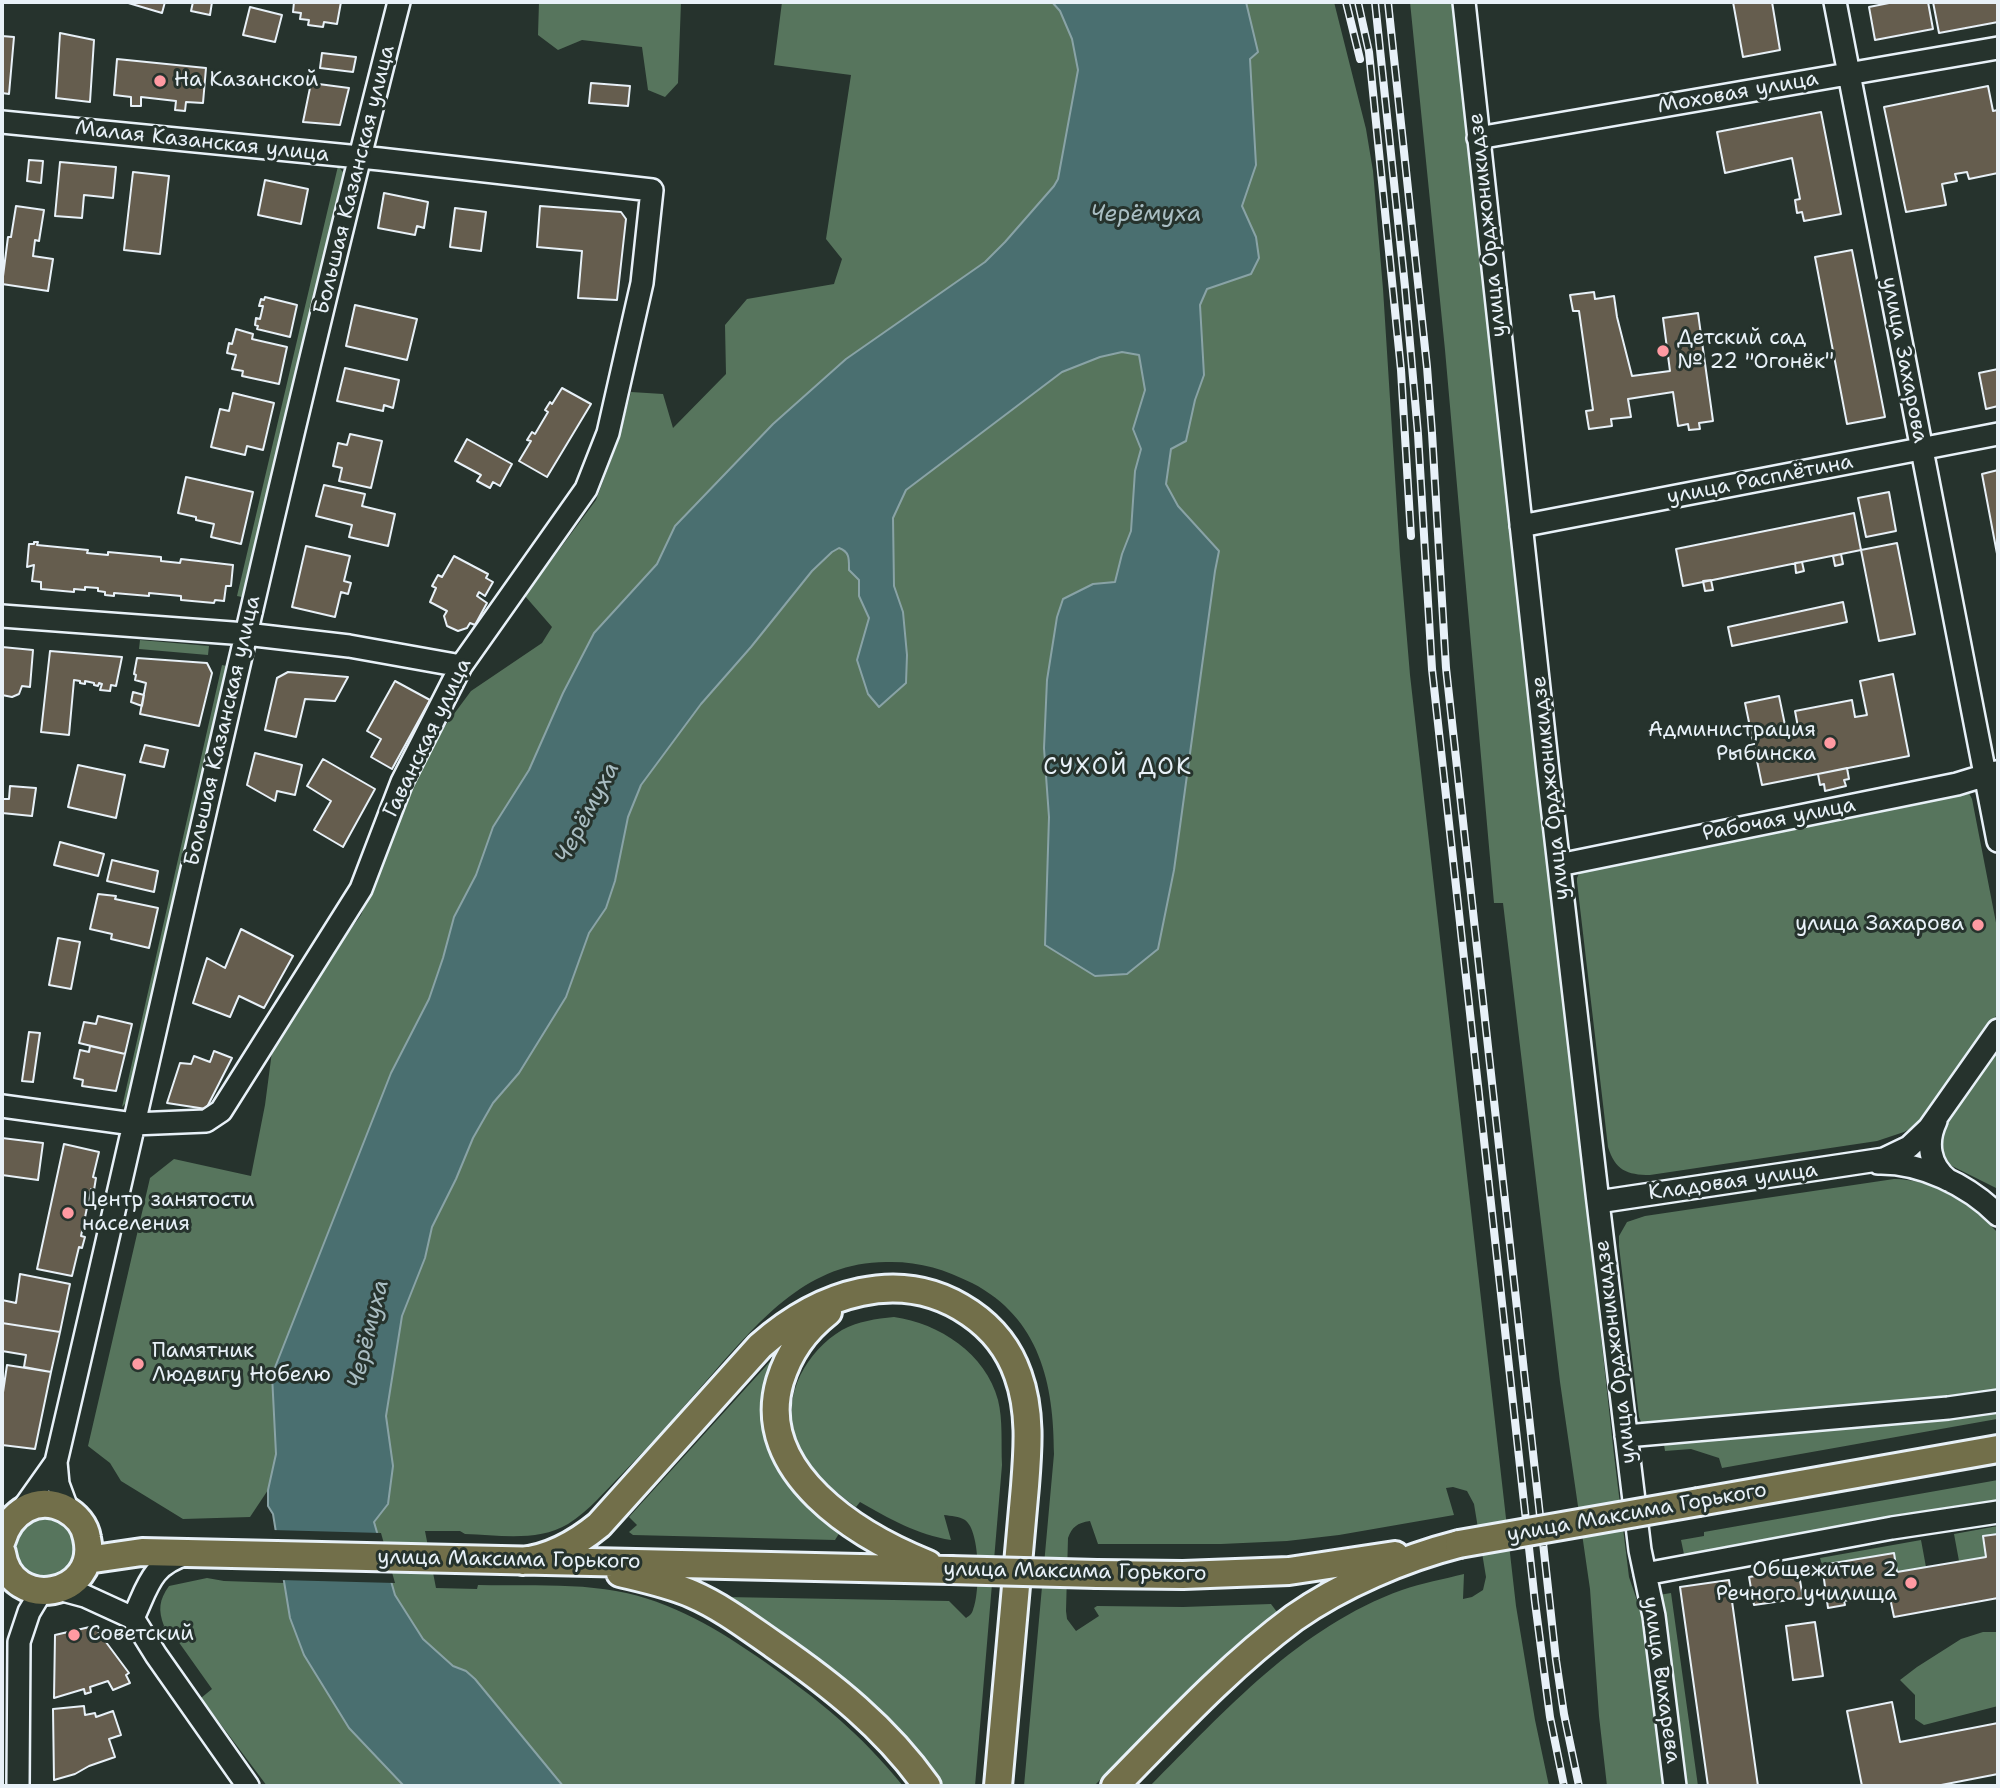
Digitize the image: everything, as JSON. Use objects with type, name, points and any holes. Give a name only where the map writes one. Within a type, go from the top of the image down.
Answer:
[{"type":"main road","points":[[897,1288],[864,1295],[845,1303],[811,1325],[786,1365],[779,1388],[777,1425],[789,1459],[820,1499],[876,1540],[905,1555],[950,1570]]},
{"type":"main road","points":[[522,1561],[539,1558],[569,1545],[599,1525],[760,1346],[782,1326],[834,1300],[877,1289],[920,1290],[943,1298],[981,1320],[997,1336],[1018,1374],[1027,1422],[1028,1453],[998,1786]]},
{"type":"main road","name":"улица Максима Горького","points":[[87,1548],[216,1554],[1097,1574],[1196,1575],[1289,1571],[1344,1564],[1998,1449]]},
{"type":"main road","points":[[49,1504],[68,1511],[80,1521],[87,1548],[81,1572],[74,1581],[50,1590],[33,1590],[19,1583],[3,1549],[12,1519],[22,1510],[36,1505],[49,1504]]},
{"type":"main road","points":[[1115,1786],[1230,1672],[1296,1618],[1371,1576],[1421,1555],[1459,1544]]},
{"type":"main road","points":[[522,1561],[598,1569],[644,1579],[692,1594],[718,1608],[836,1689],[878,1729],[927,1786]]},
{"type":"street","name":"Большая Казанская улица","points":[[56,1462],[246,634],[359,158],[399,2]]},
{"type":"street","name":"улица Орджоникидзе","points":[[1464,2],[1559,865],[1626,1436],[1645,1574]]},
{"type":"street","name":"улица Захарова","points":[[1835,2],[1921,449],[1992,773],[1998,841]]},
{"type":"street","name":"Моховая улица","points":[[1478,138],[1998,48]]},
{"type":"street","name":"Малая Казанская улица","points":[[2,122],[653,190]]},
{"type":"street","name":"Гаванская улица","points":[[2,1106],[133,1124],[206,1121],[221,1111],[361,889],[402,782],[461,666],[586,489],[608,433],[642,283],[653,190]]},
{"type":"street","name":"улица Расплётина","points":[[1521,526],[1998,434]]},
{"type":"street","points":[[2,616],[246,634],[349,646],[461,666]]},
{"type":"street","name":"Рабочая улица","points":[[1559,865],[1957,784],[1992,773]]},
{"type":"street","points":[[1869,1163],[1909,1147],[1919,1138],[1939,1116],[1998,1030]]},
{"type":"street","points":[[1939,1116],[1932,1130],[1930,1152],[1938,1170],[1954,1184]]},
{"type":"street","points":[[1869,1163],[1901,1163],[1916,1167],[1954,1184],[1998,1215]]},
{"type":"street","name":"Кладовая улица","points":[[1598,1202],[1869,1163]]},
{"type":"street","points":[[1626,1436],[1948,1408],[1998,1401]]},
{"type":"street","points":[[22,1510],[56,1462]]},
{"type":"street","points":[[56,1462],[58,1484],[68,1511]]},
{"type":"street","points":[[1645,1574],[1892,1528],[1998,1512]]},
{"type":"street","points":[[133,1618],[156,1570],[173,1558],[189,1553]]},
{"type":"street","name":"улица Вихарева","points":[[1645,1574],[1654,1616],[1675,1786]]},
{"type":"street","points":[[18,1786],[19,1642],[29,1612],[50,1590],[86,1596],[133,1618],[163,1666],[248,1786]]},
{"type":"green space","points":[[539,2],[681,2],[678,83],[665,97],[648,90],[642,47],[582,40],[558,50],[538,35]]},
{"type":"green space","points":[[782,2],[1052,2],[1060,11],[1072,39],[1078,70],[1058,179],[985,262],[846,359],[773,424],[675,526],[657,564],[594,633],[563,693],[529,770],[493,827],[476,875],[454,917],[429,999],[391,1073],[272,1375],[276,1454],[268,1490],[250,1517],[183,1519],[121,1481],[110,1463],[88,1446],[150,1178],[174,1159],[251,1176],[265,1105],[273,1044],[361,915],[431,745],[471,691],[542,643],[552,627],[525,596],[596,500],[618,442],[631,392],[663,394],[673,428],[726,374],[725,325],[747,299],[834,284],[842,259],[826,239],[851,75],[774,65]]},
{"type":"green space","points":[[1246,2],[1334,2],[1366,129],[1373,171],[1383,289],[1410,675],[1516,1606],[1549,1786],[1150,1786],[1266,1674],[1297,1648],[1330,1626],[1365,1606],[1425,1583],[1464,1574],[1463,1599],[1483,1590],[1486,1577],[1474,1504],[1467,1491],[1453,1487],[1446,1488],[1454,1515],[1287,1541],[1098,1544],[1090,1521],[1076,1526],[1068,1538],[1066,1611],[1067,1619],[1076,1631],[1099,1616],[1094,1608],[1097,1606],[1271,1604],[1277,1612],[1195,1685],[1094,1786],[1024,1786],[1054,1454],[1051,1403],[1046,1378],[1028,1334],[1014,1315],[995,1298],[972,1283],[941,1270],[909,1263],[886,1262],[858,1265],[833,1272],[810,1283],[769,1313],[603,1494],[568,1524],[544,1533],[518,1536],[425,1531],[436,1588],[477,1589],[478,1585],[600,1588],[656,1602],[694,1618],[748,1650],[821,1704],[871,1750],[903,1786],[563,1786],[475,1679],[466,1671],[453,1666],[423,1639],[395,1595],[374,1522],[388,1504],[393,1466],[386,1416],[402,1316],[425,1258],[432,1227],[473,1138],[493,1103],[519,1073],[566,997],[589,933],[606,908],[615,881],[628,817],[641,785],[701,704],[812,571],[839,548],[847,554],[849,570],[859,580],[860,596],[869,618],[857,660],[906,683],[907,655],[903,612],[894,587],[893,517],[906,490],[1062,372],[1100,357],[1122,352],[1139,355],[1145,390],[1133,429],[1141,449],[1135,471],[1131,531],[1115,583],[1093,584],[1057,617],[1047,680],[1044,748],[1049,817],[1158,949],[1174,870],[1219,551],[1178,506],[1166,484],[1171,449],[1204,375],[1200,305],[1207,289],[1251,274],[1256,237],[1242,206],[1256,165],[1250,59],[1258,52]]},
{"type":"green space","points":[[1410,2],[1455,2],[1614,1455],[1629,1577],[1643,1618],[1667,1786],[1607,1786],[1590,1589],[1560,1382],[1503,903],[1494,903],[1445,350]]},
{"type":"green space","points":[[338,166],[346,176],[247,598],[237,596]]},
{"type":"green space","points":[[140,640],[209,646],[208,655],[139,649]]},
{"type":"green space","points":[[222,665],[231,667],[130,1099],[122,1107]]},
{"type":"green space","points":[[1962,792],[1969,793],[1972,799],[1998,933],[1998,1013],[1930,1111],[1913,1127],[1877,1141],[1650,1175],[1635,1174],[1618,1166],[1608,1147],[1577,882],[1580,871]]},
{"type":"green space","points":[[1998,1047],[1998,1189],[1948,1164],[1942,1153],[1941,1142],[1948,1121]]},
{"type":"green space","points":[[1894,1179],[1909,1180],[1938,1189],[1964,1204],[1998,1233],[1998,1396],[1643,1427],[1639,1417],[1619,1246],[1619,1236],[1627,1222],[1645,1216]]},
{"type":"green space","points":[[894,1317],[928,1326],[944,1334],[972,1355],[992,1383],[1000,1408],[1002,1465],[975,1786],[942,1786],[921,1756],[872,1703],[815,1657],[725,1597],[949,1601],[966,1618],[972,1613],[977,1591],[978,1563],[974,1536],[965,1520],[944,1515],[951,1540],[915,1530],[860,1502],[856,1507],[812,1467],[795,1435],[792,1404],[795,1389],[800,1375],[818,1350],[848,1327]]},
{"type":"green space","points":[[775,1356],[777,1357],[766,1385],[763,1410],[765,1434],[772,1456],[784,1477],[800,1496],[840,1532],[835,1540],[633,1535],[629,1532],[637,1525],[629,1517]]},
{"type":"green space","points":[[1998,1406],[1997,1419],[1722,1468],[1719,1458],[1691,1449],[1665,1451],[1663,1438]]},
{"type":"green space","points":[[1998,1480],[1998,1504],[1685,1559],[1681,1540],[1704,1536],[1704,1532]]},
{"type":"green space","points":[[34,1515],[56,1516],[76,1535],[75,1555],[71,1566],[42,1580],[22,1571],[13,1545],[16,1535]]},
{"type":"green space","points":[[1998,1526],[1998,1534],[1983,1537],[1986,1557],[1959,1561],[1954,1534]]},
{"type":"green space","points":[[1921,1540],[1926,1567],[1897,1572],[1893,1553],[1822,1565],[1820,1558]]},
{"type":"green space","points":[[207,1578],[284,1583],[290,1618],[332,1701],[349,1728],[404,1786],[267,1786],[201,1698],[212,1689],[173,1634],[161,1643],[157,1632],[164,1626],[160,1605],[169,1586]]},
{"type":"green space","points":[[1671,1593],[1698,1786],[1684,1786],[1659,1595]]},
{"type":"green space","points":[[1983,1632],[1998,1632],[1998,1706],[1924,1725],[1915,1719],[1915,1695],[1900,1680],[1961,1639]]},
{"type":"water","name":"Черёмуха","points":[[1052,2],[1246,2],[1258,52],[1250,59],[1256,165],[1242,206],[1256,237],[1259,258],[1251,274],[1207,289],[1200,305],[1204,375],[1195,400],[1186,441],[1171,449],[1166,484],[1178,506],[1219,551],[1174,870],[1158,949],[1127,974],[1095,976],[1045,945],[1049,817],[1044,748],[1047,680],[1057,617],[1063,599],[1093,584],[1115,582],[1131,531],[1135,471],[1141,449],[1133,429],[1145,390],[1139,355],[1122,352],[1100,357],[1062,372],[906,490],[893,518],[894,586],[903,612],[907,655],[906,683],[879,707],[868,694],[857,660],[869,618],[859,596],[859,580],[849,570],[847,554],[839,548],[812,571],[701,704],[641,785],[628,817],[615,881],[606,908],[589,933],[566,997],[519,1073],[493,1103],[473,1138],[432,1227],[425,1258],[402,1316],[386,1416],[393,1466],[388,1504],[374,1522],[395,1595],[423,1639],[453,1666],[466,1671],[475,1679],[563,1786],[404,1786],[349,1728],[304,1655],[290,1618],[273,1514],[268,1506],[268,1490],[276,1454],[272,1375],[391,1073],[429,999],[454,917],[476,875],[493,827],[529,770],[563,693],[594,633],[657,564],[675,526],[773,424],[846,359],[985,262],[1058,179],[1078,70],[1072,39],[1060,11]]},
{"type":"pier","points":[[272,1530],[381,1533],[395,1583],[280,1580]]},
{"type":"building","points":[[125,2],[165,2],[162,13]]},
{"type":"building","points":[[193,2],[212,2],[210,15],[191,11]]},
{"type":"building","points":[[294,2],[341,2],[337,24],[324,22],[323,27],[308,25],[309,20],[300,19],[301,13],[293,12]]},
{"type":"building","points":[[1733,2],[1772,2],[1780,50],[1743,57]]},
{"type":"building","points":[[1894,2],[1928,2],[1933,29],[1875,40],[1869,7]]},
{"type":"building","points":[[1933,2],[1998,2],[1998,22],[1939,33]]},
{"type":"building","points":[[250,7],[282,15],[275,42],[243,35]]},
{"type":"building","points":[[60,33],[94,40],[90,102],[56,98]]},
{"type":"building","points":[[2,36],[14,37],[9,94],[2,93]]},
{"type":"building","points":[[322,53],[356,57],[353,72],[320,68]]},
{"type":"building","name":"На Казанской","points":[[117,59],[206,68],[203,103],[186,102],[185,111],[175,110],[176,101],[141,97],[141,106],[131,106],[131,97],[114,95]]},
{"type":"building","points":[[311,83],[349,88],[340,125],[303,122]]},
{"type":"building","points":[[591,83],[630,86],[628,106],[589,103]]},
{"type":"building","points":[[1988,86],[1993,111],[1998,110],[1998,173],[1969,179],[1967,172],[1955,174],[1957,181],[1942,184],[1946,205],[1906,212],[1884,107]]},
{"type":"building","points":[[1821,112],[1841,214],[1804,221],[1802,212],[1797,213],[1795,200],[1800,199],[1792,158],[1725,173],[1717,132]]},
{"type":"building","points":[[29,160],[43,161],[41,183],[27,181]]},
{"type":"building","points":[[60,162],[116,167],[113,198],[84,195],[82,218],[55,216]]},
{"type":"building","points":[[133,172],[169,176],[160,254],[124,250]]},
{"type":"building","points":[[265,180],[308,189],[301,224],[258,215]]},
{"type":"building","points":[[384,193],[428,202],[424,228],[417,226],[415,235],[378,228]]},
{"type":"building","points":[[16,206],[44,210],[39,241],[35,240],[33,256],[53,259],[48,291],[2,284],[8,237],[11,237]]},
{"type":"building","points":[[540,206],[621,212],[626,219],[617,300],[578,298],[582,251],[537,247]]},
{"type":"building","points":[[455,208],[486,212],[481,251],[450,247]]},
{"type":"building","points":[[1852,250],[1885,417],[1847,424],[1815,257]]},
{"type":"building","points":[[1594,292],[1595,299],[1614,296],[1632,376],[1670,371],[1663,318],[1698,313],[1713,421],[1699,423],[1700,429],[1689,430],[1688,424],[1678,426],[1673,392],[1628,399],[1631,417],[1611,419],[1612,426],[1589,429],[1586,411],[1593,410],[1579,311],[1573,311],[1570,295]]},
{"type":"building","points":[[265,297],[297,305],[290,337],[257,329],[256,318],[260,319],[263,306],[259,306],[261,299],[264,300]]},
{"type":"building","points":[[355,305],[417,319],[407,360],[346,346]]},
{"type":"building","points":[[236,329],[253,334],[252,339],[287,347],[279,384],[242,376],[243,371],[232,369],[236,355],[227,353]]},
{"type":"building","points":[[345,368],[399,380],[393,408],[384,405],[383,411],[337,401]]},
{"type":"building","points":[[1998,369],[1998,406],[1986,409],[1979,373]]},
{"type":"building","points":[[562,388],[591,404],[547,477],[519,461],[531,441],[527,440],[532,432],[535,434],[548,412],[545,410]]},
{"type":"building","points":[[233,393],[274,403],[263,450],[247,446],[245,455],[211,447],[220,409],[229,411]]},
{"type":"building","points":[[350,434],[382,441],[371,488],[339,481],[342,468],[333,466],[338,443],[347,445]]},
{"type":"building","points":[[467,439],[512,464],[500,486],[493,482],[490,488],[477,481],[481,475],[455,461]]},
{"type":"building","points":[[1998,470],[1998,559],[1982,474]]},
{"type":"building","points":[[186,477],[253,492],[241,544],[211,537],[214,524],[178,513]]},
{"type":"building","points":[[324,485],[365,494],[362,506],[395,514],[388,546],[349,537],[352,525],[316,516]]},
{"type":"building","points":[[1889,492],[1896,531],[1866,537],[1858,498]]},
{"type":"building","points":[[1854,513],[1861,550],[1683,586],[1676,549]]},
{"type":"building","points":[[38,542],[37,545],[88,550],[87,553],[108,555],[108,552],[161,557],[161,561],[180,563],[181,559],[233,565],[231,586],[226,586],[224,601],[215,600],[214,603],[149,593],[149,596],[114,593],[114,596],[105,595],[105,592],[98,591],[98,588],[85,587],[85,590],[74,589],[74,592],[41,589],[41,582],[32,581],[34,565],[27,567],[29,544]]},
{"type":"building","points":[[1897,543],[1915,634],[1879,641],[1861,550]]},
{"type":"building","points":[[306,546],[350,556],[344,581],[351,583],[348,594],[341,592],[335,617],[292,607]]},
{"type":"building","points":[[1841,554],[1843,564],[1835,566],[1833,556]]},
{"type":"building","points":[[454,556],[488,574],[486,578],[493,582],[485,596],[479,592],[477,596],[487,603],[475,625],[470,623],[467,628],[458,631],[447,626],[444,616],[447,611],[430,602],[436,588],[432,586],[438,575],[442,577]]},
{"type":"building","points":[[1802,562],[1804,571],[1796,573],[1795,563]]},
{"type":"building","points":[[1711,580],[1713,590],[1705,591],[1703,581]]},
{"type":"building","points":[[1843,602],[1847,622],[1732,646],[1728,627]]},
{"type":"building","points":[[2,647],[33,650],[30,687],[22,686],[19,694],[12,697],[2,695]]},
{"type":"building","points":[[50,651],[122,657],[116,686],[111,685],[110,691],[100,690],[102,684],[99,683],[98,686],[74,680],[69,735],[41,732]]},
{"type":"building","points":[[137,658],[207,663],[212,673],[199,726],[140,714],[146,683],[135,680]]},
{"type":"building","points":[[288,672],[348,677],[335,701],[305,699],[296,737],[265,730],[277,678]]},
{"type":"building","name":"Администрация Рыбинска","points":[[1893,674],[1909,756],[1762,785],[1745,703],[1779,696],[1786,730],[1798,727],[1795,711],[1852,700],[1855,717],[1867,715],[1860,681]]},
{"type":"building","points":[[395,681],[430,700],[392,769],[371,757],[381,739],[367,731]]},
{"type":"building","points":[[133,692],[144,695],[142,706],[131,702]]},
{"type":"building","points":[[145,745],[168,750],[164,767],[140,762]]},
{"type":"building","points":[[255,753],[302,765],[295,795],[277,791],[275,801],[247,785]]},
{"type":"building","points":[[323,759],[375,789],[343,847],[314,830],[331,801],[307,786]]},
{"type":"building","points":[[78,765],[125,775],[116,818],[68,807]]},
{"type":"building","points":[[1847,768],[1849,779],[1844,780],[1846,786],[1825,791],[1824,784],[1820,785],[1818,774]]},
{"type":"building","points":[[10,786],[36,788],[32,816],[2,813],[2,799],[9,799]]},
{"type":"building","points":[[60,842],[104,854],[98,876],[54,865]]},
{"type":"building","points":[[112,860],[158,871],[154,892],[107,881]]},
{"type":"building","points":[[98,894],[116,896],[115,899],[158,908],[149,948],[111,939],[112,934],[90,929]]},
{"type":"building","points":[[241,929],[293,956],[264,1008],[239,996],[230,1017],[193,1003],[207,958],[225,968]]},
{"type":"building","points":[[58,938],[80,942],[71,989],[49,985]]},
{"type":"building","points":[[98,1016],[132,1024],[125,1054],[79,1043],[84,1022],[96,1024]]},
{"type":"building","points":[[29,1032],[40,1033],[33,1082],[22,1081]]},
{"type":"building","points":[[90,1046],[125,1054],[116,1091],[82,1086],[83,1080],[74,1078],[80,1050],[89,1052]]},
{"type":"building","points":[[214,1051],[232,1058],[206,1109],[167,1103],[180,1063],[191,1064],[194,1056],[210,1062]]},
{"type":"building","points":[[2,1138],[43,1143],[38,1180],[2,1175]]},
{"type":"building","name":"Центр занятости населения","points":[[64,1144],[99,1152],[93,1177],[96,1178],[94,1190],[91,1189],[81,1236],[85,1237],[82,1248],[79,1247],[72,1276],[37,1269]]},
{"type":"building","points":[[20,1274],[70,1284],[60,1332],[2,1323],[2,1300],[16,1303]]},
{"type":"building","points":[[2,1323],[60,1332],[51,1372],[24,1367],[26,1355],[2,1351]]},
{"type":"building","points":[[7,1365],[51,1372],[35,1449],[2,1445],[2,1399]]},
{"type":"building","name":"Общежитие 2 Речного училища","points":[[1998,1534],[1998,1598],[1894,1617],[1889,1593],[1844,1601],[1845,1605],[1828,1608],[1822,1565],[1894,1553],[1897,1572],[1986,1557],[1983,1536]]},
{"type":"building","points":[[1798,1569],[1803,1598],[1754,1605],[1749,1577]]},
{"type":"building","points":[[1729,1580],[1758,1786],[1708,1786],[1680,1587]]},
{"type":"building","points":[[1815,1622],[1823,1676],[1793,1680],[1786,1626]]},
{"type":"building","points":[[94,1626],[129,1673],[126,1675],[130,1683],[113,1690],[108,1681],[90,1687],[91,1692],[85,1694],[84,1689],[54,1698],[55,1635]]},
{"type":"building","points":[[1892,1702],[1900,1742],[1998,1723],[1998,1774],[1936,1786],[1862,1786],[1847,1711]]},
{"type":"building","points":[[84,1706],[85,1715],[95,1713],[96,1717],[113,1711],[121,1735],[109,1739],[115,1757],[54,1780],[53,1709]]},
{"type":"railway","points":[[1346,2],[1360,59]]},
{"type":"railway","points":[[1358,2],[1369,52],[1401,370],[1411,536]]},
{"type":"railway","points":[[1375,2],[1418,434],[1432,669],[1535,1602],[1550,1717],[1564,1786]]},
{"type":"railway","points":[[1388,2],[1427,367],[1446,668],[1556,1660],[1579,1786]]},
{"type":"place","name":"На Казанской","points":[[160,81]]},
{"type":"place","name":"Детский сад № 22 \"Огонёк\"","points":[[1663,351]]},
{"type":"place","name":"Администрация Рыбинска","points":[[1830,743]]},
{"type":"place","name":"улица Захарова","points":[[1978,925]]},
{"type":"place","name":"Центр занятости населения","points":[[68,1213]]},
{"type":"place","name":"Памятник Людвигу Нобелю","points":[[138,1364]]},
{"type":"place","name":"Общежитие 2 Речного училища","points":[[1911,1583]]},
{"type":"place","name":"Советский","points":[[74,1635]]},
{"type":"district","name":"СУХОЙ ДОК","points":[[1118,768]]}]
